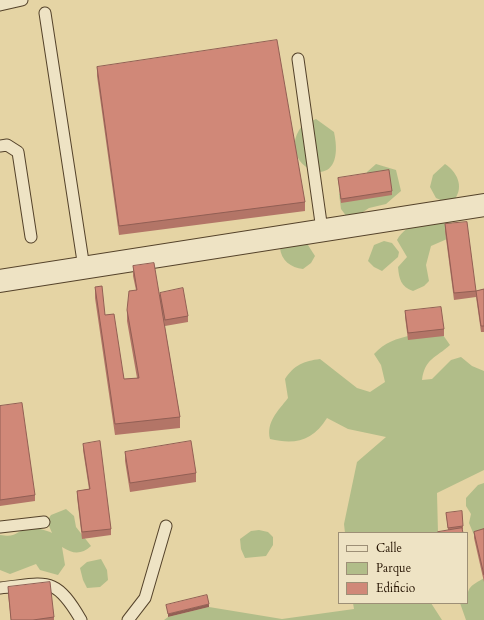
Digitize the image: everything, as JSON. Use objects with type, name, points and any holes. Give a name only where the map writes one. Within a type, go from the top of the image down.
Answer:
[{"type":"street","points":[[0,280],[484,205]]},
{"type":"lane","points":[[0,6],[22,0]]},
{"type":"lane","points":[[45,13],[84,268]]},
{"type":"lane","points":[[298,59],[322,230]]},
{"type":"lane","points":[[0,146],[7,145],[18,152],[31,237]]},
{"type":"lane","points":[[0,527],[44,522]]},
{"type":"lane","points":[[128,620],[145,598],[166,526]]},
{"type":"lane","points":[[0,588],[44,583],[59,589],[71,603],[81,620]]},
{"type":"green space","points":[[316,119],[334,132],[336,154],[331,166],[322,172],[312,170],[302,164],[296,153],[295,140],[302,126]]},
{"type":"green space","points":[[376,164],[396,170],[401,191],[386,204],[369,208],[360,214],[347,217],[341,209],[339,194],[348,186],[366,178],[367,172]]},
{"type":"green space","points":[[445,164],[456,175],[459,189],[455,199],[445,202],[436,198],[430,187],[433,175]]},
{"type":"green space","points":[[446,215],[453,225],[447,239],[431,246],[426,265],[429,281],[424,286],[413,291],[401,282],[398,267],[407,257],[397,240],[406,229],[412,225]]},
{"type":"green space","points":[[384,241],[392,243],[399,252],[398,257],[382,271],[374,267],[368,261],[374,245]]},
{"type":"green space","points":[[306,242],[315,256],[311,263],[303,269],[294,267],[287,263],[282,256],[280,248]]},
{"type":"green space","points":[[412,335],[443,335],[450,345],[428,363],[423,373],[422,380],[432,379],[451,360],[461,357],[472,366],[484,371],[484,470],[437,493],[438,532],[345,532],[344,524],[357,462],[386,437],[348,429],[327,418],[316,432],[303,439],[295,441],[279,441],[270,439],[269,433],[271,422],[288,398],[285,379],[292,370],[300,364],[320,359],[357,388],[370,392],[385,382],[381,365],[374,354],[382,347],[401,338]]},
{"type":"green space","points":[[484,483],[484,534],[474,535],[469,523],[471,514],[466,506],[466,498],[478,485]]},
{"type":"green space","points":[[66,509],[74,516],[76,527],[91,546],[80,552],[73,552],[62,547],[65,565],[58,575],[40,570],[36,564],[10,574],[0,570],[0,535],[10,536],[30,528],[40,529],[52,533],[47,521],[51,515]]},
{"type":"green space","points":[[259,530],[268,532],[273,537],[273,545],[266,556],[245,558],[241,549],[240,539],[251,531]]},
{"type":"green space","points":[[101,559],[107,570],[108,580],[100,587],[87,588],[80,568],[87,562]]},
{"type":"green space","points":[[484,578],[484,620],[466,620],[460,604],[468,604],[469,590]]},
{"type":"green space","points":[[353,604],[432,604],[442,620],[164,620],[168,617],[209,607],[282,619],[354,609]]},
{"type":"building","points":[[277,40],[305,202],[119,226],[97,67]]},
{"type":"building","points":[[389,170],[392,191],[341,199],[338,178]]},
{"type":"building","points":[[467,222],[476,291],[454,293],[445,224]]},
{"type":"building","points":[[154,263],[180,417],[115,424],[95,287],[102,286],[105,315],[114,314],[124,379],[139,378],[127,310],[129,291],[137,290],[133,266]]},
{"type":"building","points":[[183,288],[188,316],[165,320],[160,293]]},
{"type":"building","points":[[484,289],[484,326],[481,326],[476,291]]},
{"type":"building","points":[[441,307],[444,329],[408,333],[405,311]]},
{"type":"building","points":[[22,403],[35,495],[0,500],[0,406]]},
{"type":"building","points":[[100,441],[111,529],[82,532],[77,491],[90,489],[83,444]]},
{"type":"building","points":[[191,441],[196,473],[130,483],[125,452]]},
{"type":"building","points":[[462,511],[463,526],[448,528],[446,513]]},
{"type":"building","points":[[462,528],[463,532],[438,532]]},
{"type":"building","points":[[484,529],[484,575],[474,532]]},
{"type":"building","points":[[50,582],[54,617],[33,620],[11,620],[8,587]]},
{"type":"building","points":[[207,595],[209,604],[168,614],[166,605]]}]
